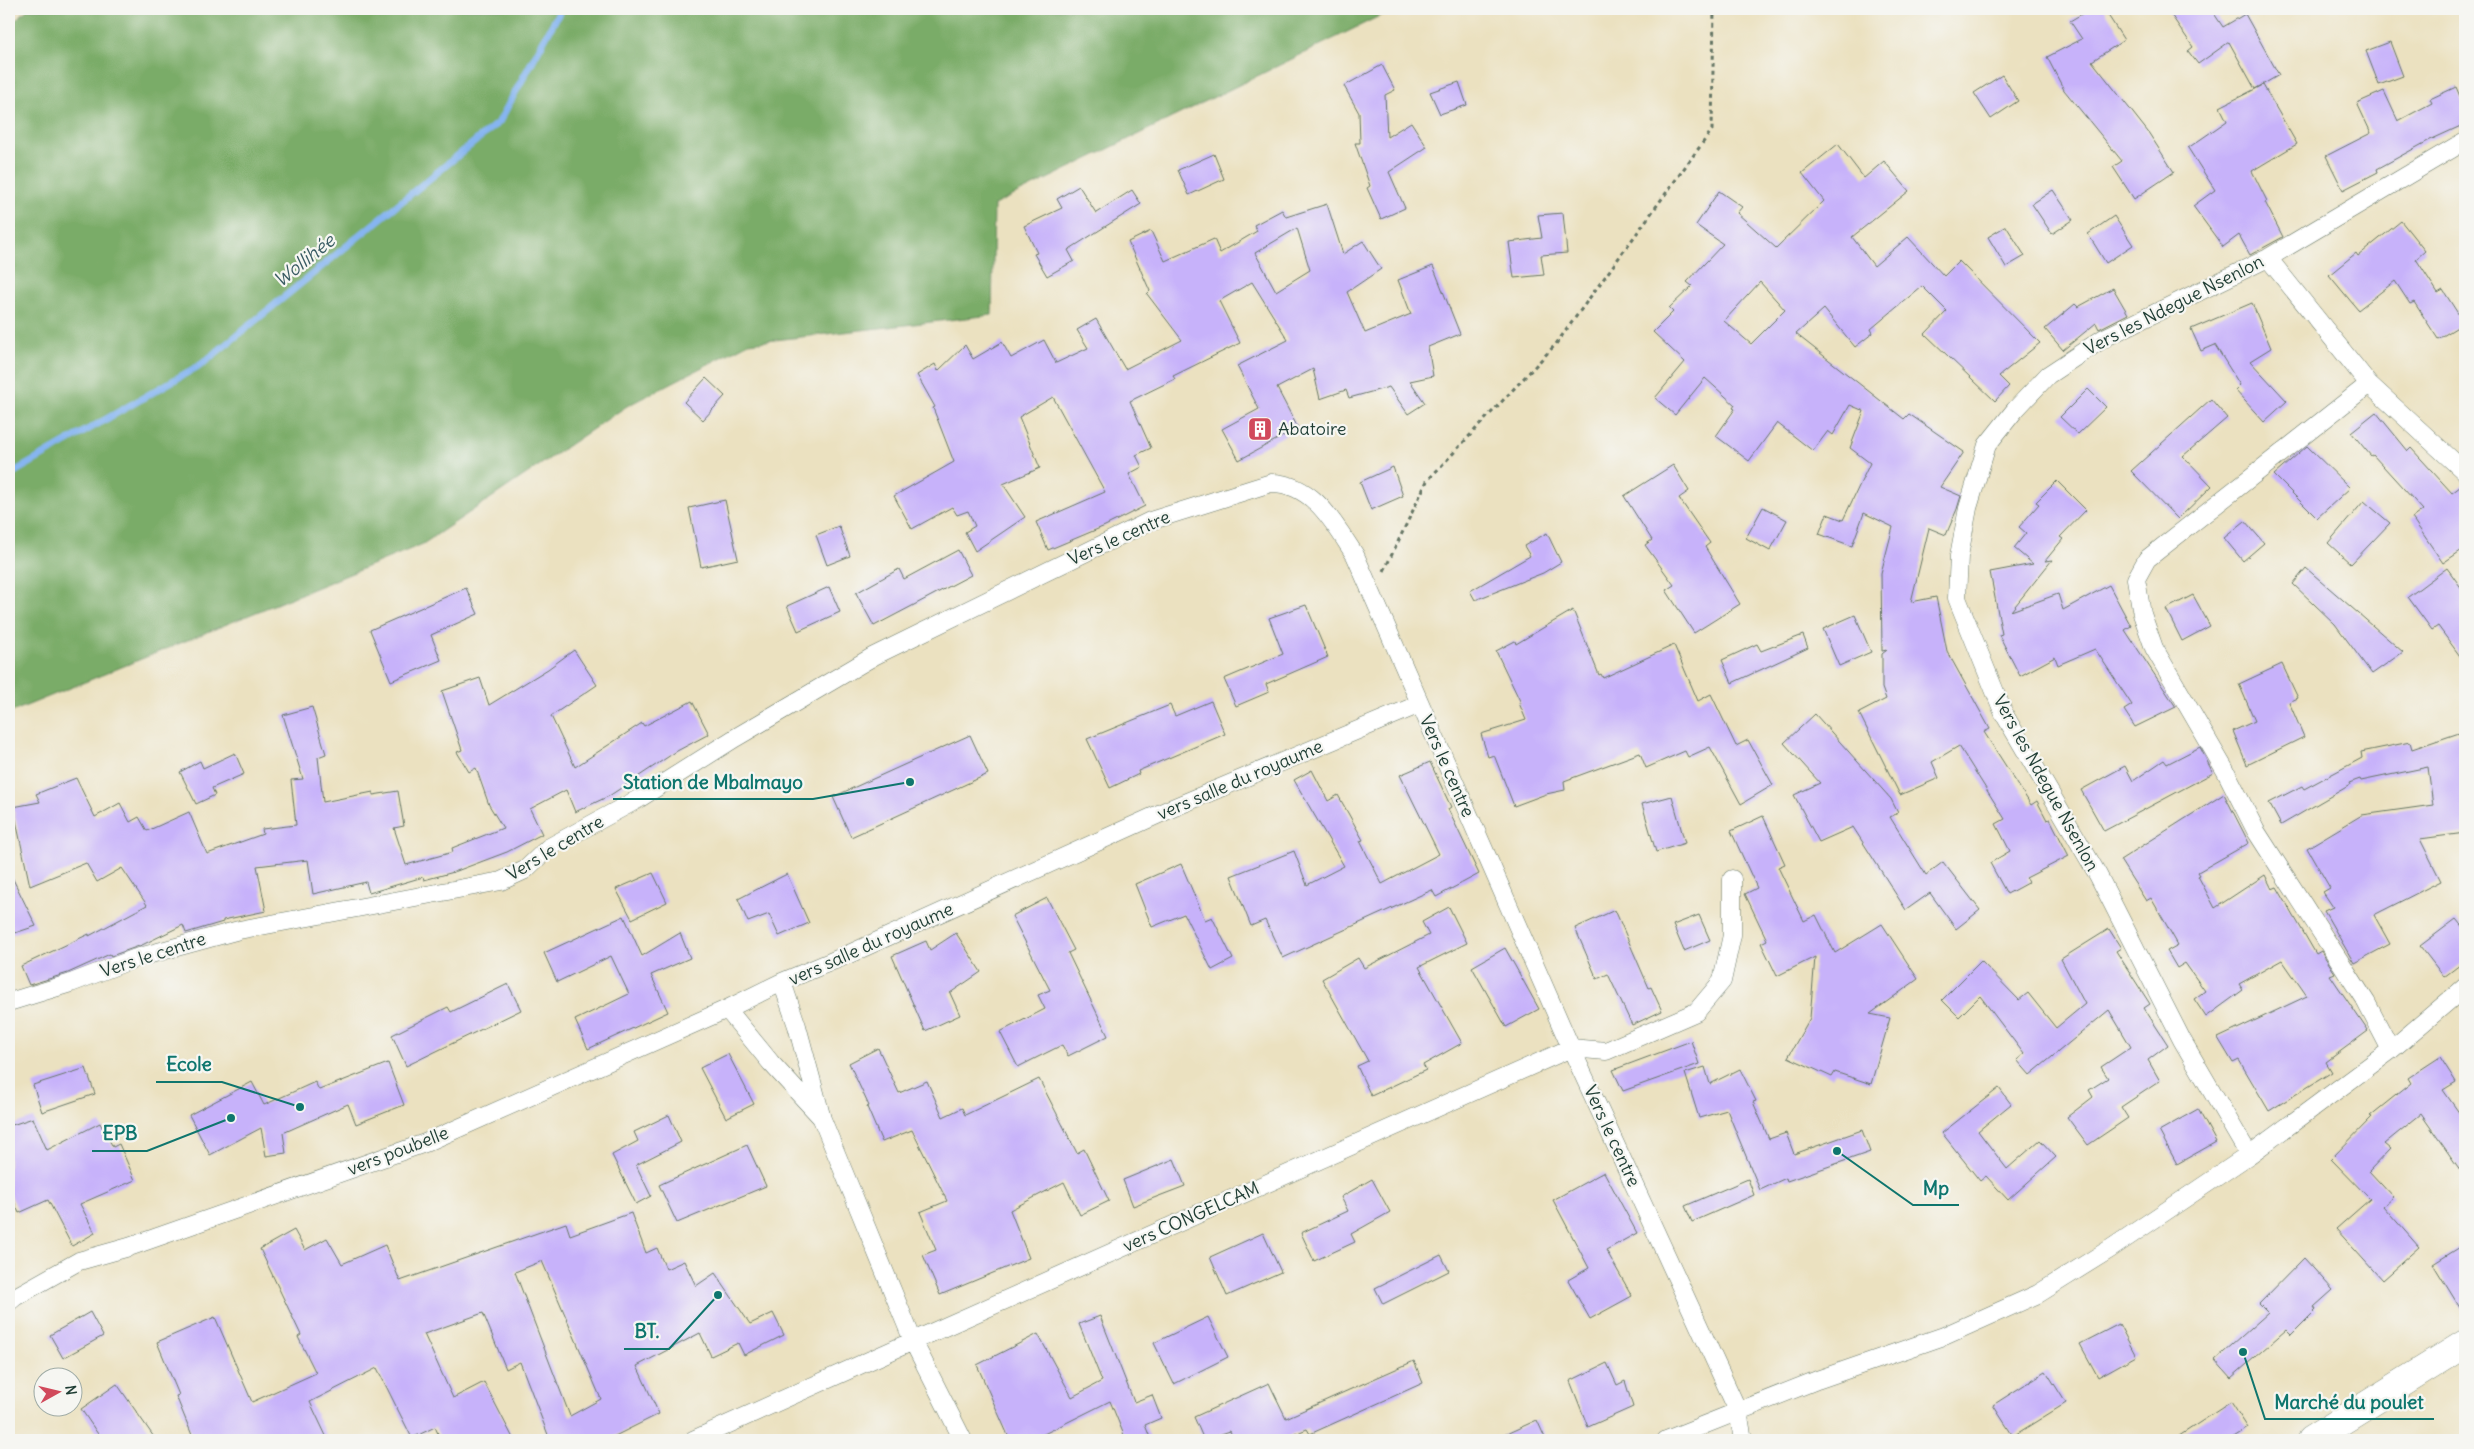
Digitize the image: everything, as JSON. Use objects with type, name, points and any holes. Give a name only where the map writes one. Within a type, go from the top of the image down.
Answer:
[{"type":"main road","points":[[2311,1440],[2465,1344]]},
{"type":"street","name":"Vers les Ndegue Nsenlon","points":[[2249,1155],[2182,1040],[2098,875],[2004,714],[1957,598],[1959,556],[1968,508],[1987,445],[2015,410],[2048,375],[2104,338],[2268,258],[2465,141]]},
{"type":"street","points":[[2268,258],[2369,384],[2465,472]]},
{"type":"street","points":[[2369,384],[2147,559],[2136,579],[2142,614],[2154,648],[2225,770],[2256,831],[2366,1002],[2391,1050]]},
{"type":"street","name":"Vers le centre","points":[[9,1002],[71,983],[136,958],[240,930],[501,881],[524,870],[548,848],[640,798],[735,738],[874,656],[1150,521],[1271,483],[1284,483],[1304,490],[1324,510],[1355,555],[1571,1048],[1738,1411],[1743,1440]]},
{"type":"street","name":"vers salle du royaume","points":[[913,1341],[822,1119],[797,1026],[782,982],[1170,809],[1420,704]]},
{"type":"street","points":[[1571,1048],[1606,1051],[1696,1012],[1722,981],[1732,935],[1732,879]]},
{"type":"street","name":"vers poubelle","points":[[9,1302],[15,1296],[79,1261],[129,1247],[425,1143],[727,1009],[782,982]]},
{"type":"street","points":[[1666,1440],[1816,1380],[1944,1336],[2038,1294],[2110,1249],[2249,1155],[2391,1050],[2465,987]]},
{"type":"street","points":[[727,1009],[770,1063],[822,1119]]},
{"type":"street","name":"vers CONGELCAM","points":[[913,1341],[1571,1048]]},
{"type":"street","points":[[693,1440],[913,1341],[963,1440]]},
{"type":"path","points":[[1373,595],[1427,481],[1556,344],[1712,130],[1714,9]]},
{"type":"green space","points":[[28,9],[1394,9],[994,205],[992,315],[749,343],[627,406],[423,544],[9,713],[9,26]]},
{"type":"building","points":[[2090,9],[2104,9],[2124,40],[2092,61],[2148,132],[2174,172],[2134,199],[2113,167],[2122,161],[2064,90],[2047,57],[2082,39],[2070,21]]},
{"type":"building","points":[[2167,9],[2211,9],[2223,27],[2245,14],[2279,75],[2255,89],[2229,42],[2198,64],[2188,51],[2193,47]]},
{"type":"building","points":[[2390,42],[2403,76],[2379,85],[2366,51]]},
{"type":"building","points":[[1382,65],[1395,90],[1385,95],[1387,137],[1411,122],[1427,147],[1389,172],[1405,208],[1381,219],[1367,188],[1370,186],[1355,143],[1360,143],[1359,113],[1344,86]]},
{"type":"building","points":[[2002,75],[2018,101],[1991,119],[1974,93]]},
{"type":"building","points":[[1459,82],[1467,105],[1440,114],[1430,92]]},
{"type":"building","points":[[2263,85],[2297,144],[2252,171],[2283,237],[2250,255],[2239,235],[2223,247],[2193,206],[2215,190],[2188,148],[2227,121],[2220,107]]},
{"type":"building","points":[[2456,87],[2465,108],[2465,124],[2428,141],[2377,169],[2378,172],[2343,190],[2326,156],[2371,133],[2357,103],[2384,91],[2398,121],[2432,103],[2430,99]]},
{"type":"building","points":[[1838,144],[1864,178],[1884,161],[1909,191],[1852,237],[1874,266],[1908,237],[1944,276],[1959,261],[2040,343],[1999,376],[2009,386],[1995,401],[1925,334],[1947,311],[1922,286],[1871,329],[1873,333],[1855,347],[1824,309],[1796,334],[1904,419],[1909,414],[1964,452],[1940,487],[1961,496],[1957,509],[1946,535],[1929,528],[1911,602],[1936,597],[1947,651],[1990,729],[1984,732],[2031,805],[2037,801],[2047,820],[2050,819],[2069,856],[2026,878],[2029,882],[2007,894],[1990,863],[2010,851],[1996,824],[2005,819],[1959,746],[1932,762],[1939,778],[1900,795],[1859,713],[1886,699],[1882,688],[1882,654],[1887,650],[1882,651],[1881,573],[1893,527],[1864,513],[1852,546],[1819,534],[1827,514],[1843,520],[1870,463],[1850,448],[1864,411],[1850,405],[1833,435],[1828,431],[1813,451],[1777,423],[1749,461],[1716,436],[1735,409],[1733,408],[1735,405],[1705,378],[1675,415],[1655,398],[1685,362],[1653,332],[1673,312],[1669,308],[1692,286],[1687,282],[1723,244],[1696,225],[1719,191],[1742,207],[1737,213],[1776,248],[1824,201],[1802,173]],"holes":[[[1760,282],[1785,310],[1751,344],[1724,321]]]},
{"type":"building","points":[[1214,154],[1224,179],[1189,195],[1178,170]]},
{"type":"building","points":[[1079,186],[1096,213],[1132,190],[1141,204],[1068,250],[1074,261],[1047,276],[1034,254],[1037,253],[1024,226],[1062,208],[1057,199]]},
{"type":"building","points":[[2053,190],[2073,220],[2052,234],[2032,204]]},
{"type":"building","points":[[1327,204],[1343,254],[1363,241],[1381,269],[1347,292],[1365,333],[1411,314],[1398,280],[1433,266],[1460,334],[1428,347],[1433,376],[1410,381],[1425,403],[1408,414],[1389,387],[1349,398],[1346,390],[1320,399],[1313,369],[1277,388],[1298,428],[1239,460],[1222,429],[1259,409],[1237,366],[1288,340],[1252,282],[1219,301],[1240,343],[1173,376],[1175,379],[1130,401],[1151,448],[1136,455],[1142,467],[1129,474],[1145,506],[1105,526],[1048,550],[1036,522],[1105,492],[1053,397],[1019,417],[1040,468],[1003,484],[1025,517],[975,551],[965,532],[975,526],[968,511],[957,515],[952,507],[912,529],[894,496],[954,462],[933,408],[935,407],[917,375],[935,364],[938,371],[965,345],[973,359],[1002,342],[1011,358],[1044,340],[1056,363],[1088,348],[1077,330],[1096,319],[1125,369],[1182,340],[1147,294],[1150,291],[1128,242],[1151,231],[1165,261],[1214,239],[1220,253],[1257,231],[1254,225],[1282,210],[1286,217]],"holes":[[[1297,228],[1310,270],[1276,291],[1255,253]]]},
{"type":"building","points":[[1563,213],[1567,253],[1541,255],[1544,275],[1514,278],[1509,242],[1542,238],[1538,215]]},
{"type":"building","points":[[2114,216],[2133,245],[2106,263],[2088,234]]},
{"type":"building","points":[[2401,221],[2425,251],[2416,259],[2438,293],[2443,290],[2464,323],[2438,339],[2414,302],[2410,304],[2395,281],[2358,310],[2329,275],[2356,253],[2358,256]]},
{"type":"building","points":[[2006,226],[2025,256],[2006,267],[1988,237]]},
{"type":"building","points":[[2113,288],[2128,314],[2099,329],[2096,323],[2063,350],[2045,329],[2075,304],[2078,307]]},
{"type":"building","points":[[2252,303],[2271,348],[2250,361],[2287,401],[2264,422],[2235,390],[2240,385],[2215,345],[2201,351],[2191,329]]},
{"type":"building","points":[[706,378],[725,396],[703,420],[684,402]]},
{"type":"building","points":[[2088,389],[2106,407],[2078,434],[2060,417]]},
{"type":"building","points":[[2211,399],[2227,418],[2183,456],[2212,486],[2178,519],[2131,471]]},
{"type":"building","points":[[2376,412],[2408,451],[2411,448],[2452,493],[2465,483],[2465,548],[2443,563],[2412,518],[2423,510],[2373,455],[2371,456],[2351,432]]},
{"type":"building","points":[[2307,446],[2350,488],[2317,518],[2274,475]]},
{"type":"building","points":[[1673,465],[1689,491],[1679,498],[1710,543],[1705,547],[1740,604],[1694,633],[1666,590],[1674,585],[1645,545],[1652,540],[1624,496]]},
{"type":"building","points":[[1393,467],[1403,496],[1371,510],[1360,482]]},
{"type":"building","points":[[2057,481],[2086,510],[2060,537],[2063,539],[2045,561],[2052,560],[2011,611],[2058,594],[2063,610],[2109,585],[2131,626],[2125,630],[2176,707],[2135,727],[2124,710],[2132,705],[2095,649],[2058,665],[2055,657],[2020,676],[1999,635],[2002,634],[1990,572],[2033,564],[2014,548],[2026,533],[2019,527],[2039,504],[2036,502]]},
{"type":"building","points":[[725,500],[738,559],[701,567],[689,508]]},
{"type":"building","points":[[2364,501],[2390,523],[2351,564],[2328,543]]},
{"type":"building","points":[[1763,507],[1787,520],[1770,551],[1746,538]]},
{"type":"building","points":[[2245,521],[2264,543],[2243,561],[2224,538]]},
{"type":"building","points":[[839,526],[850,556],[827,565],[816,535]]},
{"type":"building","points":[[1547,533],[1561,562],[1543,573],[1475,600],[1470,591],[1530,556],[1524,546]]},
{"type":"building","points":[[958,550],[971,575],[874,626],[856,593],[899,569],[904,579]]},
{"type":"building","points":[[2306,568],[2403,652],[2372,674],[2335,624],[2293,584]]},
{"type":"building","points":[[2447,568],[2465,593],[2465,663],[2438,626],[2432,630],[2408,597]]},
{"type":"building","points":[[829,587],[840,612],[798,631],[787,606]]},
{"type":"building","points":[[466,588],[478,614],[431,635],[441,660],[391,681],[370,630]]},
{"type":"building","points":[[2193,595],[2210,626],[2182,641],[2166,609]]},
{"type":"building","points":[[1306,605],[1328,657],[1266,684],[1269,692],[1236,706],[1224,679],[1283,654],[1269,618]]},
{"type":"building","points":[[1573,610],[1599,675],[1601,674],[1603,678],[1674,645],[1698,701],[1711,694],[1736,746],[1748,740],[1773,785],[1741,804],[1710,747],[1688,757],[1685,751],[1646,768],[1640,753],[1564,781],[1565,790],[1546,794],[1514,806],[1494,755],[1488,757],[1481,734],[1526,720],[1519,703],[1521,703],[1496,651],[1515,641],[1516,644]]},
{"type":"building","points":[[1855,615],[1871,652],[1839,666],[1823,629]]},
{"type":"building","points":[[1803,635],[1808,648],[1732,683],[1722,660],[1757,644],[1761,651]]},
{"type":"building","points":[[574,650],[597,685],[551,716],[575,767],[642,723],[644,726],[692,701],[709,734],[677,751],[609,796],[575,812],[566,790],[530,809],[542,834],[507,852],[454,872],[424,880],[423,877],[369,893],[366,882],[313,894],[308,860],[257,866],[266,911],[223,920],[223,922],[186,933],[183,925],[142,945],[111,956],[110,954],[68,973],[29,985],[21,966],[89,934],[89,936],[147,905],[122,868],[97,882],[86,863],[30,886],[13,807],[40,802],[36,794],[76,778],[95,817],[120,803],[130,822],[139,817],[147,831],[189,812],[207,854],[263,834],[262,829],[296,825],[291,780],[303,779],[283,715],[312,707],[326,754],[318,757],[323,802],[373,792],[373,795],[398,791],[404,826],[394,828],[406,865],[453,852],[452,848],[503,828],[489,805],[476,768],[469,772],[457,752],[462,750],[442,691],[480,678],[489,705],[548,669]]},
{"type":"building","points":[[2282,664],[2298,698],[2289,702],[2304,737],[2247,765],[2233,731],[2255,721],[2239,684]]},
{"type":"building","points":[[1211,701],[1225,734],[1138,771],[1139,774],[1110,788],[1087,739],[1170,705],[1175,716]]},
{"type":"building","points":[[1815,714],[1891,799],[1898,813],[1890,817],[1926,875],[1943,862],[1980,910],[1956,929],[1930,893],[1906,910],[1853,827],[1819,842],[1794,795],[1820,783],[1784,743]]},
{"type":"building","points":[[2465,731],[2465,833],[2420,839],[2441,881],[2374,915],[2390,944],[2354,963],[2324,911],[2333,907],[2323,892],[2330,888],[2307,848],[2362,815],[2433,805],[2428,767],[2361,781],[2360,779],[2349,783],[2350,785],[2281,825],[2269,803],[2302,786],[2304,789],[2362,758],[2361,752],[2410,742],[2412,749]]},
{"type":"building","points":[[970,735],[988,774],[851,837],[833,797]]},
{"type":"building","points":[[2200,747],[2213,773],[2104,831],[2081,790],[2125,766],[2133,781],[2164,760],[2167,764]]},
{"type":"building","points":[[235,753],[244,774],[212,788],[215,795],[196,804],[180,772],[200,761],[203,768]]},
{"type":"building","points":[[1430,762],[1451,807],[1448,809],[1479,874],[1436,897],[1432,890],[1283,958],[1265,920],[1251,926],[1231,876],[1294,851],[1307,885],[1344,866],[1294,780],[1312,770],[1328,801],[1338,795],[1363,840],[1360,841],[1382,884],[1439,854],[1400,775]]},
{"type":"building","points":[[2224,794],[2249,843],[2198,872],[2200,875],[2198,876],[2215,908],[2265,875],[2272,889],[2277,887],[2316,954],[2321,951],[2335,973],[2330,975],[2368,1031],[2326,1062],[2332,1072],[2269,1111],[2239,1060],[2233,1063],[2218,1038],[2307,996],[2282,960],[2239,984],[2243,990],[2206,1017],[2194,999],[2205,991],[2185,963],[2177,968],[2167,951],[2178,945],[2151,898],[2146,901],[2120,860]]},
{"type":"building","points":[[1672,796],[1685,843],[1656,852],[1642,804]]},
{"type":"building","points":[[1763,816],[1785,864],[1778,867],[1804,921],[1816,915],[1835,953],[1882,924],[1918,979],[1870,1014],[1890,1018],[1871,1084],[1835,1072],[1832,1077],[1788,1057],[1810,1018],[1815,957],[1777,976],[1761,943],[1767,940],[1745,894],[1757,888],[1731,831]]},
{"type":"building","points":[[1181,864],[1205,920],[1212,917],[1233,959],[1212,970],[1184,914],[1152,927],[1135,884]]},
{"type":"building","points":[[9,871],[36,926],[9,935]]},
{"type":"building","points":[[653,873],[667,902],[632,919],[616,889]]},
{"type":"building","points":[[787,874],[809,923],[779,936],[769,914],[748,922],[738,899]]},
{"type":"building","points":[[1047,898],[1074,950],[1068,953],[1108,1036],[1068,1056],[1062,1045],[1018,1067],[1000,1032],[1045,1009],[1038,995],[1050,990],[1012,916]]},
{"type":"building","points":[[1449,907],[1467,943],[1419,967],[1462,1043],[1423,1065],[1426,1070],[1371,1096],[1357,1066],[1368,1061],[1322,979],[1358,958],[1364,968],[1429,935],[1422,922]]},
{"type":"building","points":[[1615,910],[1649,988],[1651,987],[1662,1011],[1632,1025],[1608,974],[1597,979],[1575,928]]},
{"type":"building","points":[[1699,915],[1710,940],[1684,951],[1673,925]]},
{"type":"building","points":[[624,916],[642,956],[680,933],[690,958],[651,975],[668,1012],[588,1049],[575,1020],[629,994],[611,956],[557,982],[544,953]]},
{"type":"building","points":[[2456,919],[2465,930],[2465,961],[2444,977],[2420,946]]},
{"type":"building","points":[[2109,929],[2121,948],[2116,951],[2150,1004],[2144,1008],[2168,1045],[2148,1060],[2160,1081],[2121,1107],[2128,1118],[2088,1145],[2067,1117],[2093,1097],[2089,1090],[2108,1078],[2101,1067],[2131,1047],[2109,1010],[2030,1075],[2017,1060],[2024,1054],[1980,996],[1959,1017],[1942,1000],[1981,961],[2019,1000],[2028,993],[2056,1028],[2085,1004],[2061,959]]},
{"type":"building","points":[[956,933],[981,972],[950,993],[960,1015],[925,1031],[892,956],[926,941],[930,950]]},
{"type":"building","points":[[1505,948],[1539,1009],[1506,1027],[1472,967]]},
{"type":"building","points":[[508,984],[521,1010],[406,1066],[392,1035],[448,1007],[451,1012]]},
{"type":"building","points":[[1691,1041],[1699,1064],[1623,1091],[1613,1070]]},
{"type":"building","points":[[878,1048],[899,1093],[927,1081],[943,1117],[962,1108],[965,1115],[1039,1079],[1077,1153],[1084,1149],[1109,1201],[1080,1215],[1064,1182],[1010,1210],[1029,1258],[940,1295],[923,1255],[936,1250],[920,1212],[947,1201],[912,1130],[882,1142],[867,1107],[869,1106],[849,1063]]},
{"type":"building","points":[[728,1054],[754,1104],[726,1118],[700,1068]]},
{"type":"building","points":[[2440,1057],[2456,1082],[2443,1090],[2465,1121],[2465,1177],[2421,1114],[2384,1144],[2390,1149],[2369,1171],[2393,1197],[2383,1206],[2419,1247],[2382,1280],[2336,1229],[2370,1199],[2331,1159],[2372,1117],[2370,1116],[2411,1083],[2408,1078]]},
{"type":"building","points":[[388,1063],[404,1105],[356,1124],[348,1104],[283,1133],[286,1153],[266,1156],[261,1128],[210,1155],[189,1115],[252,1082],[264,1105],[315,1082],[319,1090]]},
{"type":"building","points":[[1705,1067],[1710,1084],[1740,1069],[1756,1101],[1753,1102],[1769,1139],[1786,1133],[1794,1154],[1862,1130],[1870,1152],[1787,1181],[1786,1178],[1760,1190],[1727,1110],[1699,1118],[1685,1073]]},
{"type":"building","points":[[86,1068],[95,1094],[42,1112],[33,1085]]},
{"type":"building","points":[[1999,1088],[2011,1104],[1978,1131],[2007,1169],[2040,1140],[2056,1157],[2008,1200],[1986,1176],[1980,1181],[1942,1133]]},
{"type":"building","points":[[2198,1109],[2216,1142],[2177,1164],[2159,1131]]},
{"type":"building","points":[[669,1115],[681,1142],[636,1165],[651,1196],[636,1204],[612,1155],[638,1141],[634,1132]]},
{"type":"building","points":[[33,1118],[47,1150],[100,1123],[113,1147],[119,1144],[135,1180],[80,1204],[95,1233],[72,1246],[48,1200],[19,1213],[9,1191],[9,1126]]},
{"type":"building","points":[[747,1145],[766,1186],[677,1223],[659,1185]]},
{"type":"building","points":[[1174,1159],[1185,1186],[1133,1206],[1123,1180]]},
{"type":"building","points":[[1604,1172],[1637,1233],[1606,1250],[1632,1296],[1590,1319],[1568,1280],[1589,1268],[1553,1200]]},
{"type":"building","points":[[1372,1179],[1390,1212],[1351,1234],[1355,1242],[1314,1261],[1301,1233],[1348,1211],[1341,1197]]},
{"type":"building","points":[[1748,1179],[1754,1195],[1692,1222],[1685,1206]]},
{"type":"building","points":[[631,1213],[646,1253],[657,1248],[666,1269],[684,1261],[696,1286],[715,1273],[750,1324],[773,1313],[784,1335],[744,1355],[738,1343],[711,1356],[700,1333],[637,1366],[659,1414],[607,1440],[550,1440],[520,1362],[506,1369],[483,1313],[424,1334],[453,1398],[484,1382],[514,1440],[441,1440],[435,1427],[412,1438],[377,1368],[310,1402],[328,1440],[194,1440],[176,1396],[179,1395],[157,1342],[215,1317],[252,1402],[316,1373],[298,1337],[301,1335],[260,1249],[294,1230],[305,1250],[327,1238],[342,1264],[385,1245],[400,1281],[566,1223],[570,1235]],"holes":[[[542,1261],[601,1399],[570,1416],[515,1272]]]},
{"type":"building","points":[[1263,1233],[1281,1272],[1227,1296],[1210,1257]]},
{"type":"building","points":[[2465,1244],[2465,1316],[2433,1264]]},
{"type":"building","points":[[1441,1255],[1449,1271],[1383,1304],[1375,1288]]},
{"type":"building","points":[[2304,1258],[2333,1290],[2314,1307],[2316,1310],[2291,1335],[2286,1330],[2231,1378],[2215,1360],[2268,1313],[2259,1304]]},
{"type":"building","points":[[90,1312],[103,1336],[63,1358],[50,1335]]},
{"type":"building","points":[[1100,1316],[1134,1402],[1152,1395],[1161,1418],[1145,1425],[1151,1440],[1126,1440],[1110,1401],[1032,1440],[1010,1440],[977,1365],[1038,1334],[1072,1397],[1102,1381],[1079,1324]]},
{"type":"building","points":[[1208,1317],[1228,1357],[1174,1384],[1154,1343]]},
{"type":"building","points":[[2119,1324],[2136,1356],[2098,1377],[2080,1344]]},
{"type":"building","points":[[1414,1361],[1423,1383],[1310,1434],[1307,1429],[1280,1440],[1234,1440],[1230,1431],[1204,1440],[1194,1417],[1269,1383],[1286,1418]]},
{"type":"building","points":[[1607,1363],[1617,1385],[1625,1381],[1633,1407],[1588,1427],[1570,1381]]},
{"type":"building","points":[[2046,1371],[2066,1403],[2013,1436],[1993,1405]]},
{"type":"building","points":[[117,1384],[156,1440],[102,1440],[82,1408]]},
{"type":"building","points":[[2231,1402],[2248,1428],[2229,1440],[2173,1440]]},
{"type":"building","points":[[1537,1420],[1546,1440],[1493,1440]]},
{"type":"waterway","name":"Wollihée","points":[[9,475],[202,364],[499,122],[561,9]]},
{"type":"place","name":"Abatoire","points":[[1260,429]]},
{"type":"place","name":"Station de Mbalmayo","points":[[910,782]]},
{"type":"place","name":"Ecole","points":[[300,1107]]},
{"type":"place","name":"EPB","points":[[231,1118]]},
{"type":"place","name":"Mp","points":[[1837,1151]]},
{"type":"place","name":"BT.","points":[[718,1295]]},
{"type":"place","name":"Marché du poulet","points":[[2243,1352]]}]
